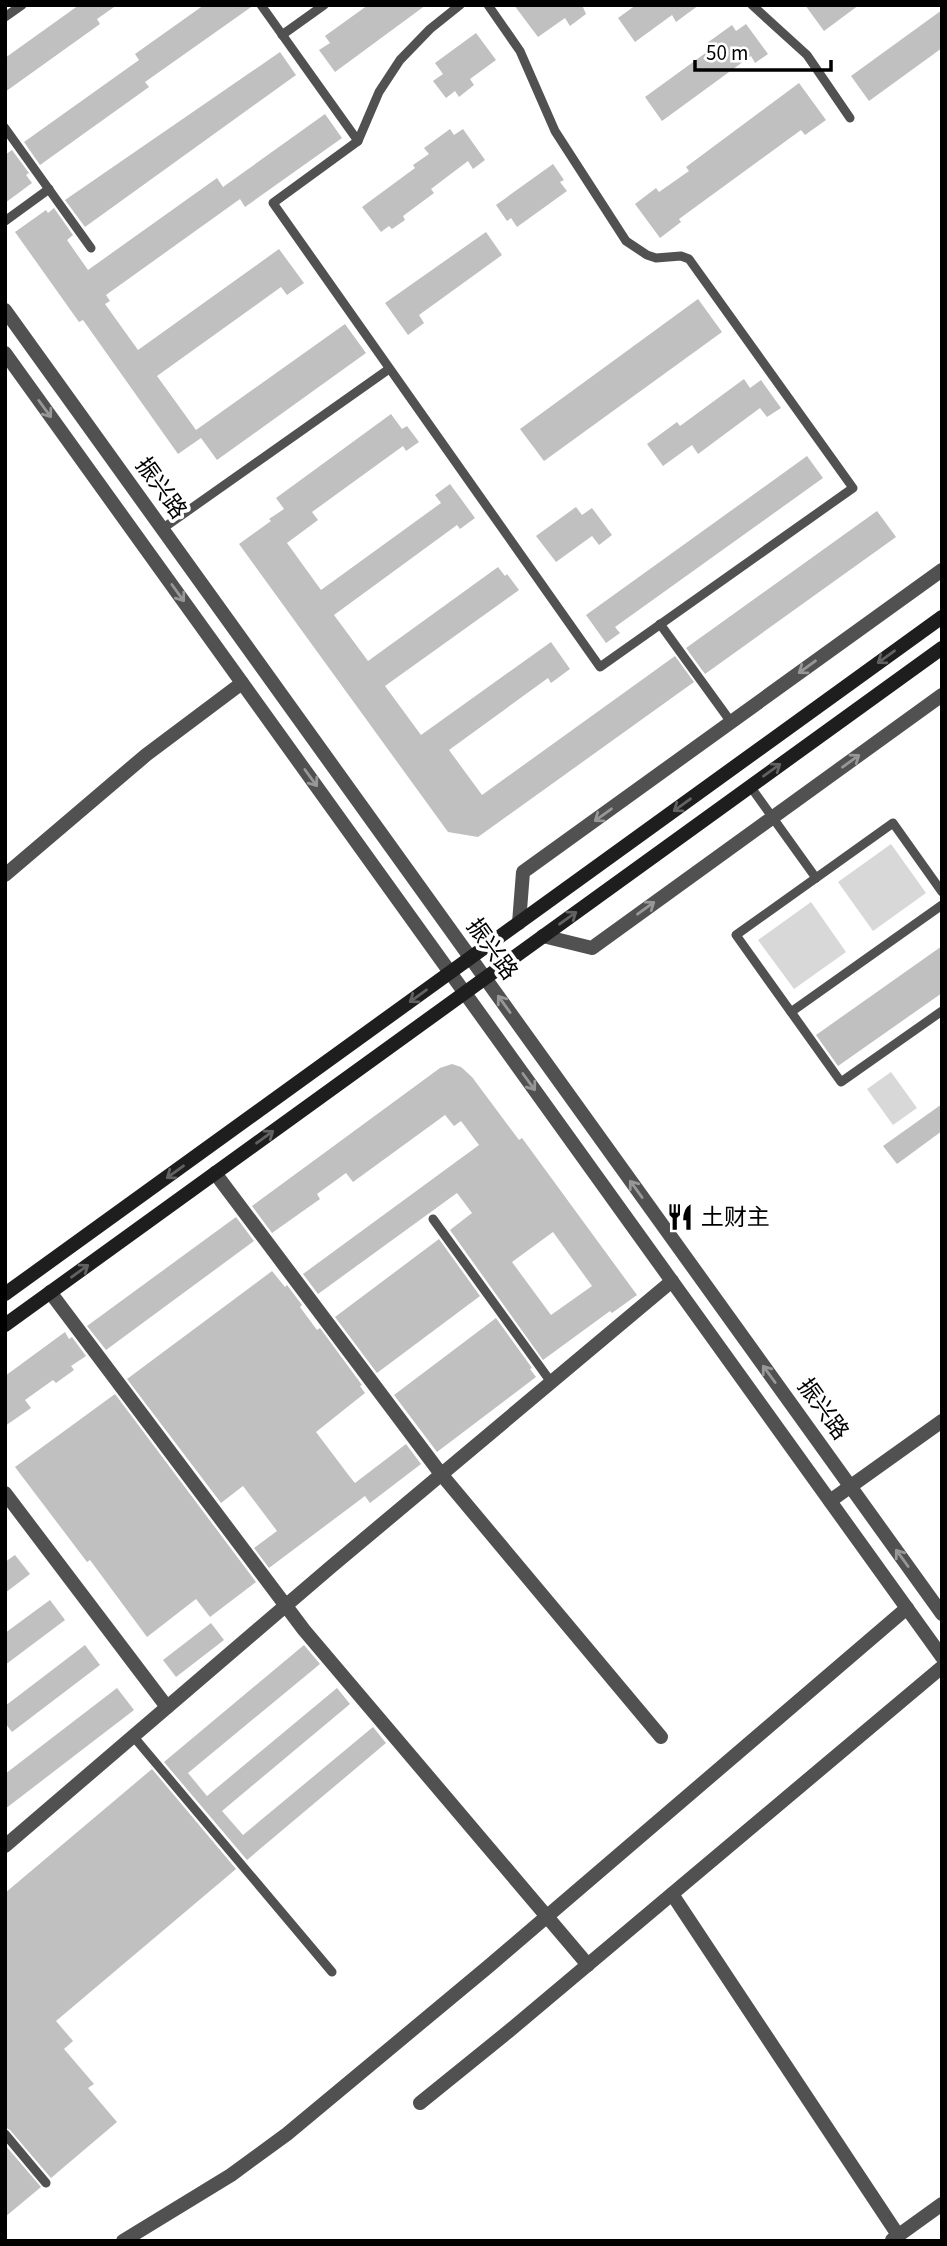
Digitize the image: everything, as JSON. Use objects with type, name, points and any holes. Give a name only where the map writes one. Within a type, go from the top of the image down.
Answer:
[{"type":"main road","points":[[5,1294],[942,617]]},
{"type":"main road","points":[[5,1325],[942,648]]},
{"type":"street","name":"振兴路","points":[[5,310],[942,1614]]},
{"type":"street","name":"振兴路","points":[[5,353],[942,1657]]},
{"type":"street","points":[[519,923],[523,872],[942,570]]},
{"type":"street","points":[[5,876],[146,755],[242,682]]},
{"type":"street","points":[[543,936],[592,948],[942,695]]},
{"type":"street","points":[[215,1173],[441,1474],[661,1737]]},
{"type":"street","points":[[5,1846],[285,1606],[672,1281]]},
{"type":"street","points":[[50,1292],[303,1630],[588,1965]]},
{"type":"street","points":[[830,1501],[942,1421]]},
{"type":"street","points":[[5,1493],[167,1707]]},
{"type":"street","points":[[123,2241],[231,2175],[287,2134],[907,1608]]},
{"type":"street","points":[[420,2103],[942,1668]]},
{"type":"street","points":[[672,1894],[903,2236],[942,2204]]},
{"type":"lane","points":[[5,17],[22,5]]},
{"type":"lane","points":[[261,5],[358,141]]},
{"type":"lane","points":[[282,35],[324,5]]},
{"type":"lane","points":[[460,5],[430,29],[400,60],[379,92],[358,141],[273,203],[600,667],[853,488],[689,259],[681,256],[656,258],[626,241],[555,131],[520,51],[488,5]]},
{"type":"lane","points":[[757,6],[807,55],[850,118]]},
{"type":"lane","points":[[5,128],[91,248]]},
{"type":"lane","points":[[5,220],[49,189]]},
{"type":"lane","points":[[162,529],[390,369]]},
{"type":"lane","points":[[660,624],[731,722]]},
{"type":"lane","points":[[750,786],[816,878]]},
{"type":"lane","points":[[942,892],[893,823],[736,935],[841,1082],[942,1011]]},
{"type":"lane","points":[[791,1012],[942,905]]},
{"type":"lane","points":[[432,1219],[551,1382]]},
{"type":"lane","points":[[133,1736],[332,1972]]},
{"type":"lane","points":[[5,2134],[46,2183]]},
{"type":"shaded area","points":[[891,844],[926,893],[873,931],[838,882]]},
{"type":"shaded area","points":[[811,902],[846,952],[794,989],[758,940]]},
{"type":"shaded area","points":[[891,1072],[917,1108],[893,1125],[867,1089]]},
{"type":"building","points":[[79,5],[117,5],[97,19],[100,24],[5,92],[5,58]]},
{"type":"building","points":[[204,5],[254,5],[145,82],[149,87],[40,165],[24,142],[139,60],[135,54]]},
{"type":"building","points":[[368,5],[426,5],[335,72],[319,50],[330,43],[325,36]]},
{"type":"building","points":[[514,5],[582,5],[586,14],[570,26],[565,18],[538,37]]},
{"type":"building","points":[[636,5],[699,5],[676,22],[672,15],[635,42],[618,18]]},
{"type":"building","points":[[805,5],[859,5],[824,31]]},
{"type":"building","points":[[942,10],[942,48],[869,101],[851,76]]},
{"type":"building","points":[[746,24],[768,54],[755,63],[751,56],[662,121],[645,97],[711,49],[707,43],[732,25],[736,31]]},
{"type":"building","points":[[476,33],[496,60],[470,79],[474,85],[459,97],[455,91],[446,98],[433,81],[443,74],[435,63]]},
{"type":"building","points":[[280,52],[296,75],[85,227],[65,200]]},
{"type":"building","points":[[799,83],[826,120],[805,135],[801,130],[679,219],[681,222],[660,238],[635,204],[656,188],[659,192],[689,171],[686,167]]},
{"type":"building","points":[[325,114],[342,138],[245,207],[240,199],[106,295],[110,301],[105,304],[138,350],[279,249],[304,283],[287,295],[281,287],[157,376],[196,430],[345,324],[366,353],[217,460],[201,438],[178,454],[83,320],[79,322],[15,232],[46,210],[48,213],[54,208],[73,235],[67,240],[88,270],[217,178],[223,187]]},
{"type":"building","points":[[450,129],[454,135],[463,129],[485,160],[473,169],[468,161],[431,189],[434,193],[403,216],[405,220],[392,229],[389,226],[381,232],[362,207],[415,168],[413,165],[429,154],[424,148]]},
{"type":"building","points":[[12,150],[29,173],[26,175],[32,183],[5,203],[5,155]]},
{"type":"building","points":[[553,164],[564,180],[560,182],[567,191],[517,227],[511,218],[507,221],[496,205]]},
{"type":"building","points":[[486,232],[502,255],[419,315],[424,323],[408,335],[385,303]]},
{"type":"building","points":[[698,299],[722,332],[544,461],[520,429]]},
{"type":"building","points":[[744,379],[750,388],[761,380],[781,408],[767,417],[760,408],[698,454],[692,445],[663,466],[647,444],[677,422],[680,426]]},
{"type":"building","points":[[391,414],[402,429],[407,426],[419,442],[406,451],[403,446],[312,512],[318,520],[287,543],[321,590],[441,503],[435,495],[450,484],[475,518],[460,529],[457,525],[334,615],[368,661],[498,567],[505,576],[507,574],[519,590],[385,686],[421,735],[551,642],[570,669],[551,683],[548,678],[449,750],[482,795],[675,656],[694,682],[478,837],[448,832],[239,544],[284,509],[276,498]]},
{"type":"building","points":[[807,456],[823,478],[615,627],[620,633],[606,643],[586,615]]},
{"type":"building","points":[[576,507],[582,515],[592,508],[612,535],[599,545],[592,536],[556,562],[536,536]]},
{"type":"building","points":[[877,511],[896,537],[705,674],[686,648]]},
{"type":"building","points":[[942,946],[942,993],[838,1066],[816,1035]]},
{"type":"building","points":[[452,1064],[461,1067],[472,1077],[519,1140],[522,1138],[637,1295],[612,1313],[610,1311],[543,1360],[450,1230],[472,1213],[457,1193],[318,1294],[303,1274],[479,1145],[461,1121],[454,1126],[445,1115],[353,1182],[346,1173],[317,1194],[320,1199],[272,1233],[252,1206],[440,1068]],"holes":[[[553,1232],[592,1286],[551,1315],[512,1262]]]},
{"type":"building","points":[[942,1104],[942,1131],[897,1164],[883,1146]]},
{"type":"building","points":[[236,1217],[254,1241],[106,1350],[87,1326]]},
{"type":"building","points":[[439,1239],[480,1296],[377,1373],[335,1317]]},
{"type":"building","points":[[272,1271],[285,1287],[287,1285],[317,1330],[320,1328],[362,1385],[360,1386],[365,1393],[316,1432],[350,1477],[355,1483],[406,1444],[421,1464],[370,1503],[365,1496],[269,1568],[254,1548],[277,1531],[243,1486],[221,1503],[127,1379]]},
{"type":"building","points":[[496,1318],[536,1377],[437,1452],[394,1395]]},
{"type":"building","points":[[65,1332],[86,1356],[71,1366],[74,1370],[56,1383],[53,1380],[25,1400],[31,1408],[5,1426],[5,1376]]},
{"type":"building","points":[[115,1394],[256,1582],[210,1617],[196,1599],[147,1637],[90,1560],[87,1562],[15,1467]]},
{"type":"building","points":[[15,1555],[30,1574],[5,1593],[5,1562]]},
{"type":"building","points":[[50,1600],[65,1620],[5,1665],[5,1633]]},
{"type":"building","points":[[211,1623],[224,1640],[176,1677],[163,1660]]},
{"type":"building","points":[[85,1645],[100,1665],[12,1732],[5,1723],[5,1706]]},
{"type":"building","points":[[304,1645],[320,1664],[188,1773],[207,1796],[337,1688],[350,1704],[222,1811],[243,1835],[373,1727],[386,1743],[247,1860],[164,1762]]},
{"type":"building","points":[[117,1688],[134,1710],[5,1809],[5,1774]]},
{"type":"building","points":[[152,1769],[236,1869],[56,2021],[73,2041],[64,2049],[94,2084],[88,2088],[117,2122],[51,2178],[5,2127],[5,1893]]},
{"type":"building","points":[[5,2145],[41,2187],[5,2217]]},
{"type":"place","name":"土财主","points":[[680,1217]]}]
